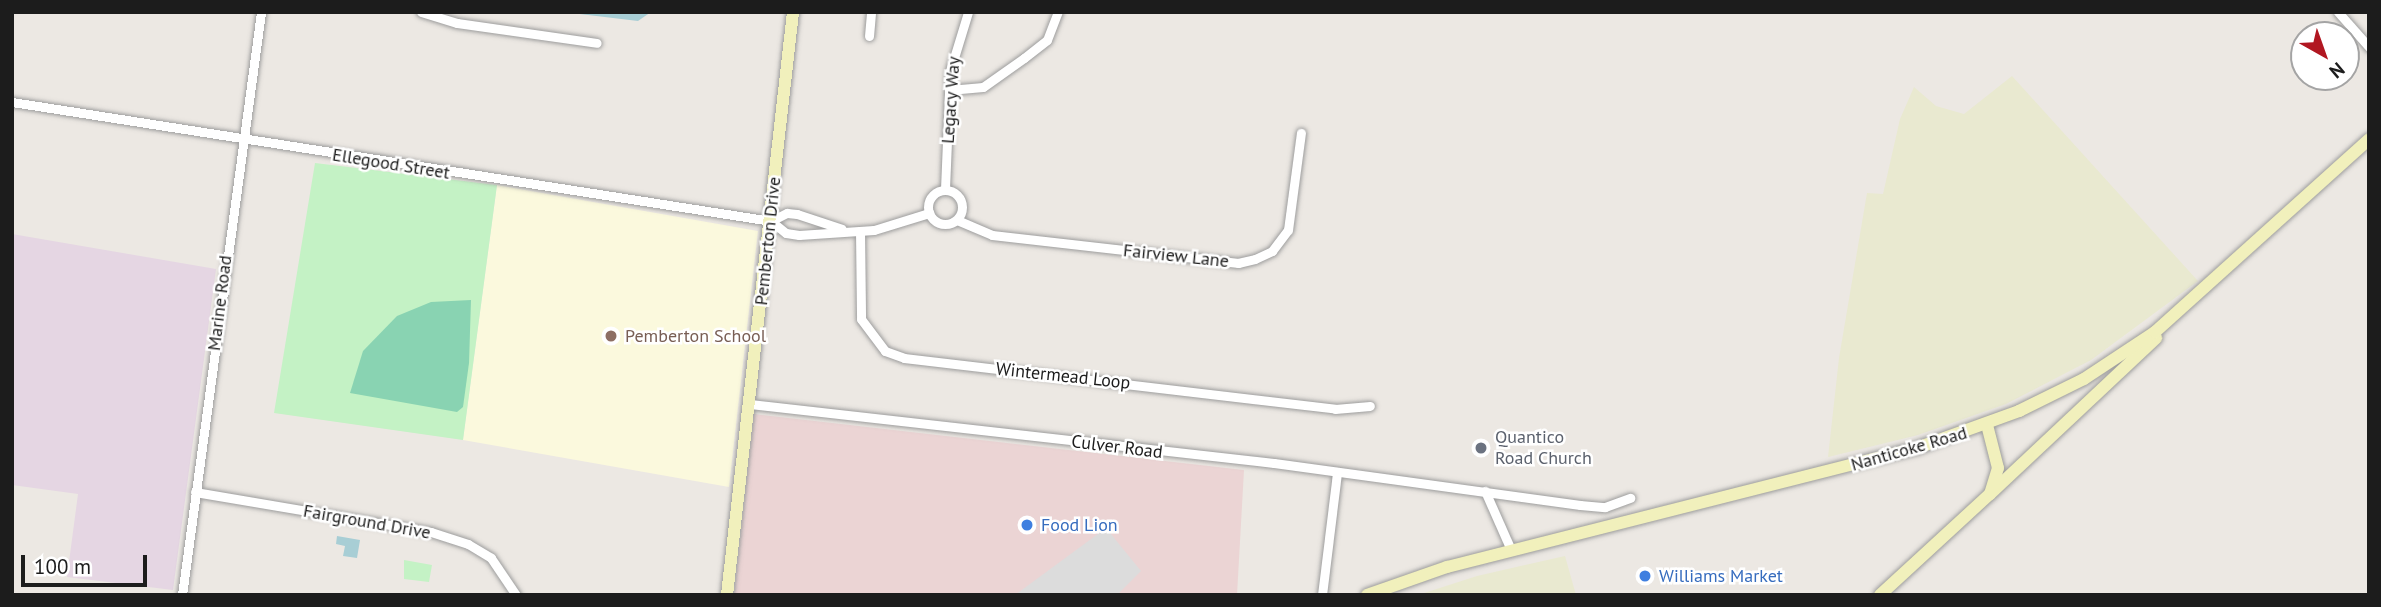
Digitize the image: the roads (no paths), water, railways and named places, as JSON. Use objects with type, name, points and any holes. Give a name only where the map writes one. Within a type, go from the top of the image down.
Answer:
[{"type":"main road","name":"Pemberton Drive","points":[[727,595],[793,12]]},
{"type":"main road","name":"Nanticoke Road","points":[[1367,595],[1511,550],[1889,456],[1987,425],[2084,379],[2177,315],[2369,139]]},
{"type":"main road","points":[[1880,595],[2177,315]]},
{"type":"main road","points":[[1987,425],[1998,468],[1990,494]]},
{"type":"street","name":"Marine Road","points":[[183,595],[241,141],[261,12]]},
{"type":"street","points":[[421,12],[457,23],[597,43]]},
{"type":"street","points":[[869,36],[871,12]]},
{"type":"street","name":"Legacy Way","points":[[945,189],[949,90],[954,47],[968,12]]},
{"type":"street","points":[[949,90],[984,87],[1047,40],[1058,12]]},
{"type":"street","points":[[2337,12],[2369,47]]},
{"type":"street","name":"Ellegood Street","points":[[12,102],[241,141],[771,221]]},
{"type":"street","name":"Fairview Lane","points":[[957,220],[992,235],[1238,263],[1255,259],[1272,251],[1288,230],[1301,133]]},
{"type":"street","points":[[945,189],[961,200],[957,220],[940,224],[929,213],[931,197],[945,189]]},
{"type":"street","points":[[844,230],[797,214],[787,213],[771,221],[786,233],[799,235],[860,231],[898,225],[929,213]]},
{"type":"street","name":"Wintermead Loop","points":[[860,231],[861,319],[885,351],[904,358],[1335,409],[1370,406]]},
{"type":"street","name":"Culver Road","points":[[750,404],[1337,472],[1605,507],[1630,498]]},
{"type":"street","points":[[1322,595],[1337,472]]},
{"type":"street","points":[[1485,491],[1511,550]]},
{"type":"street","name":"Fairground Drive","points":[[195,492],[431,532],[468,544],[491,558],[516,595]]},
{"type":"water","points":[[563,12],[651,12],[638,21]]},
{"type":"water","points":[[337,536],[360,540],[357,558],[343,556],[345,546],[336,544]]},
{"type":"place","name":"Pemberton School","points":[[611,336]]},
{"type":"place","name":"Quantico Road Church","points":[[1481,448]]},
{"type":"place","name":"Food Lion","points":[[1027,525]]},
{"type":"place","name":"Williams Market","points":[[1645,576]]}]
